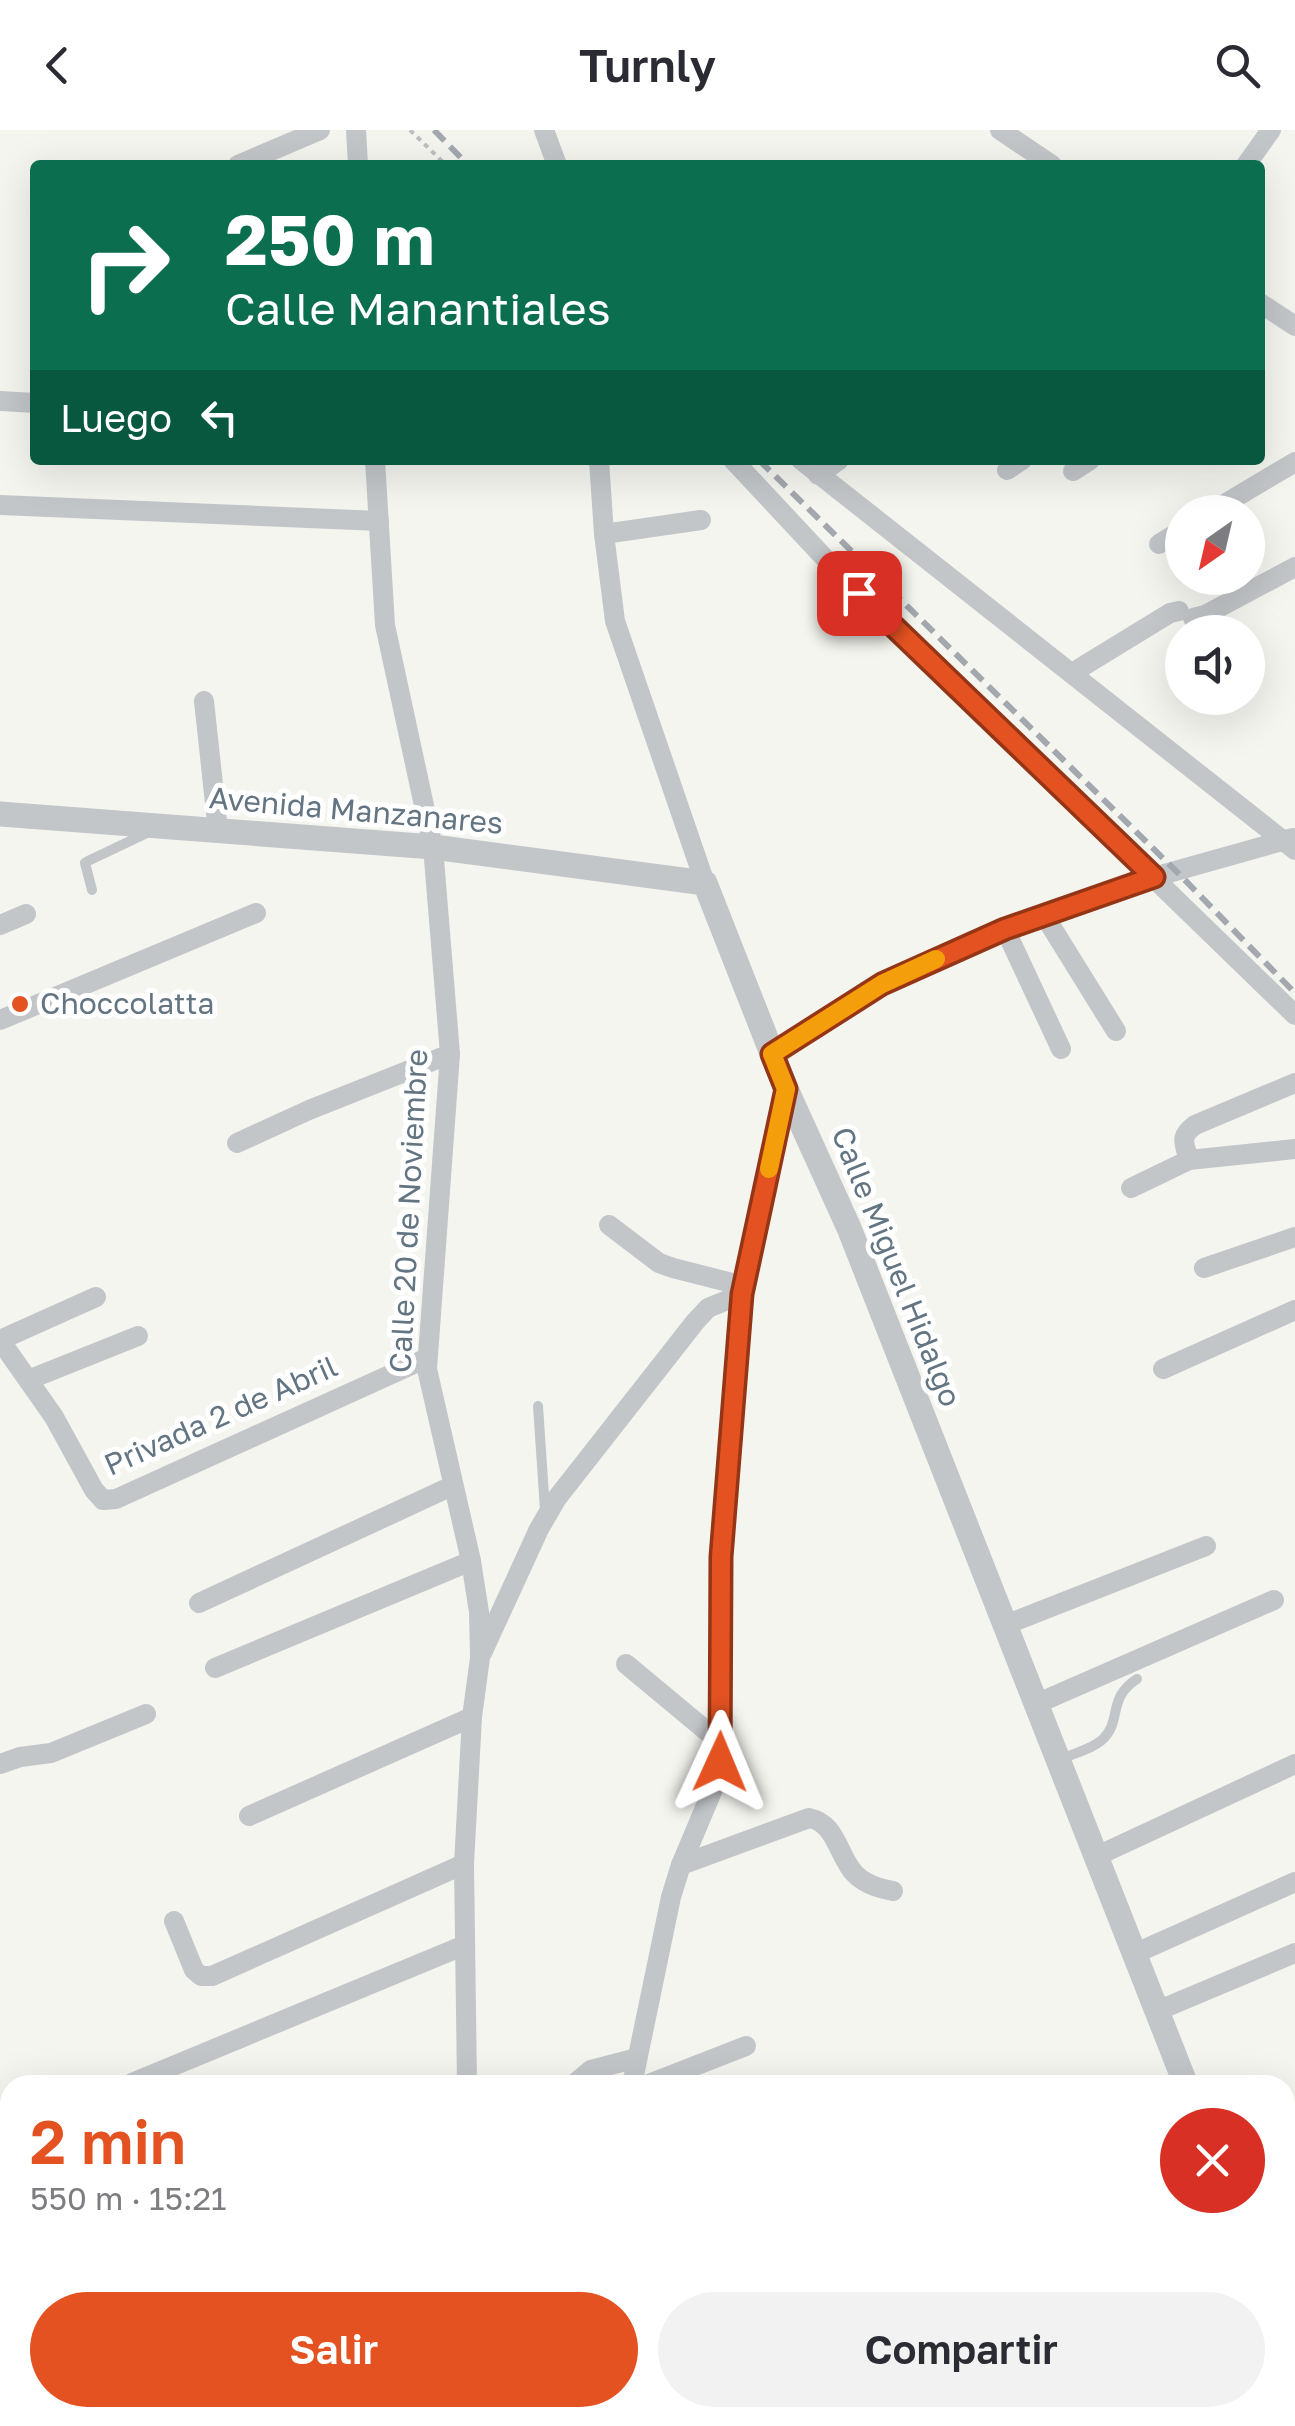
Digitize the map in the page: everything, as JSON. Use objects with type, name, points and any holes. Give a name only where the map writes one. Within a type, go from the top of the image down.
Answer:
[{"type":"street","points":[[250,160],[320,130]]},
{"type":"street","points":[[356,130],[358,160]]},
{"type":"street","points":[[544,130],[555,160]]},
{"type":"street","points":[[1000,130],[1045,160]]},
{"type":"street","points":[[1250,160],[1271,130]]},
{"type":"street","points":[[1265,306],[1295,326]]},
{"type":"street","points":[[0,401],[30,403]]},
{"type":"street","points":[[1240,495],[1295,462]]},
{"type":"street","name":"Calle 20 de Noviembre","points":[[376,465],[385,625],[433,847],[450,1054],[428,1358],[429,1383],[479,1612],[480,1658],[472,1717],[464,1864],[468,2075]]},
{"type":"street","name":"Calle Miguel Hidalgo","points":[[599,465],[615,621],[705,883],[786,1089],[848,1228],[1182,2075]]},
{"type":"street","points":[[738,465],[832,567],[1295,1015]]},
{"type":"street","points":[[807,465],[1291,843]]},
{"type":"street","points":[[818,475],[832,465]]},
{"type":"street","points":[[0,505],[379,522]]},
{"type":"street","points":[[604,534],[700,520]]},
{"type":"street","points":[[1160,544],[1165,541]]},
{"type":"street","points":[[1205,615],[1295,567]]},
{"type":"street","points":[[1072,673],[1165,616]]},
{"type":"street","points":[[204,701],[218,831]]},
{"type":"street","name":"Avenida Manzanares","points":[[0,814],[433,847],[705,883]]},
{"type":"street","points":[[772,1054],[882,984],[1005,929],[1154,877],[1291,843]]},
{"type":"street","points":[[0,1020],[256,913]]},
{"type":"street","points":[[0,925],[26,914]]},
{"type":"street","points":[[1044,915],[1116,1031]]},
{"type":"street","points":[[1005,929],[1062,1049]]},
{"type":"street","points":[[238,1143],[450,1054]]},
{"type":"street","points":[[1189,1160],[1183,1140],[1186,1132],[1295,1083]]},
{"type":"street","points":[[634,2075],[670,1897],[720,1762],[721,1557],[743,1290],[786,1089]]},
{"type":"street","points":[[1131,1188],[1189,1160],[1295,1149]]},
{"type":"street","points":[[609,1224],[659,1262],[743,1290]]},
{"type":"street","points":[[1204,1268],[1295,1237]]},
{"type":"street","points":[[480,1658],[545,1516],[695,1322],[708,1308],[743,1290]]},
{"type":"street","points":[[0,1340],[96,1297]]},
{"type":"street","points":[[1164,1369],[1295,1310]]},
{"type":"street","points":[[28,1380],[138,1336]]},
{"type":"street","name":"Privada 2 de Abril","points":[[0,1340],[54,1417],[103,1500],[116,1499],[428,1358]]},
{"type":"street","points":[[200,1603],[452,1486]]},
{"type":"street","points":[[1005,1624],[1206,1546]]},
{"type":"street","points":[[215,1668],[471,1562]]},
{"type":"street","points":[[1036,1704],[1274,1600]]},
{"type":"street","points":[[626,1664],[720,1744]]},
{"type":"street","points":[[0,1764],[51,1753],[146,1714]]},
{"type":"street","points":[[249,1816],[472,1717]]},
{"type":"street","points":[[1096,1856],[1295,1764]]},
{"type":"street","points":[[681,1865],[808,1818],[818,1820],[828,1829],[853,1872],[870,1885],[893,1891]]},
{"type":"street","points":[[174,1921],[194,1970],[202,1976],[212,1976],[464,1864]]},
{"type":"street","points":[[1134,1954],[1295,1882]]},
{"type":"street","points":[[151,2075],[466,1945]]},
{"type":"street","points":[[1156,2011],[1295,1953]]},
{"type":"street","points":[[672,2075],[746,2046]]},
{"type":"street","points":[[586,2075],[637,2058]]},
{"type":"lane","points":[[92,890],[88,861],[158,826]]},
{"type":"lane","points":[[538,1406],[545,1516]]},
{"type":"lane","points":[[1059,1760],[1099,1743],[1106,1736],[1121,1692],[1137,1678]]},
{"type":"path","points":[[410,130],[441,160]]},
{"type":"railway","points":[[434,130],[463,160]]},
{"type":"railway","points":[[764,465],[1295,993]]},
{"type":"slow traffic","points":[[769,1169],[786,1089],[772,1054],[882,984],[936,959]]},
{"type":"place","name":"Choccolatta","points":[[20,1004]]},
{"type":"route","points":[[720,1762],[721,1557],[742,1294],[786,1089],[772,1054],[882,984],[1005,929],[1154,877],[859,593]]}]
